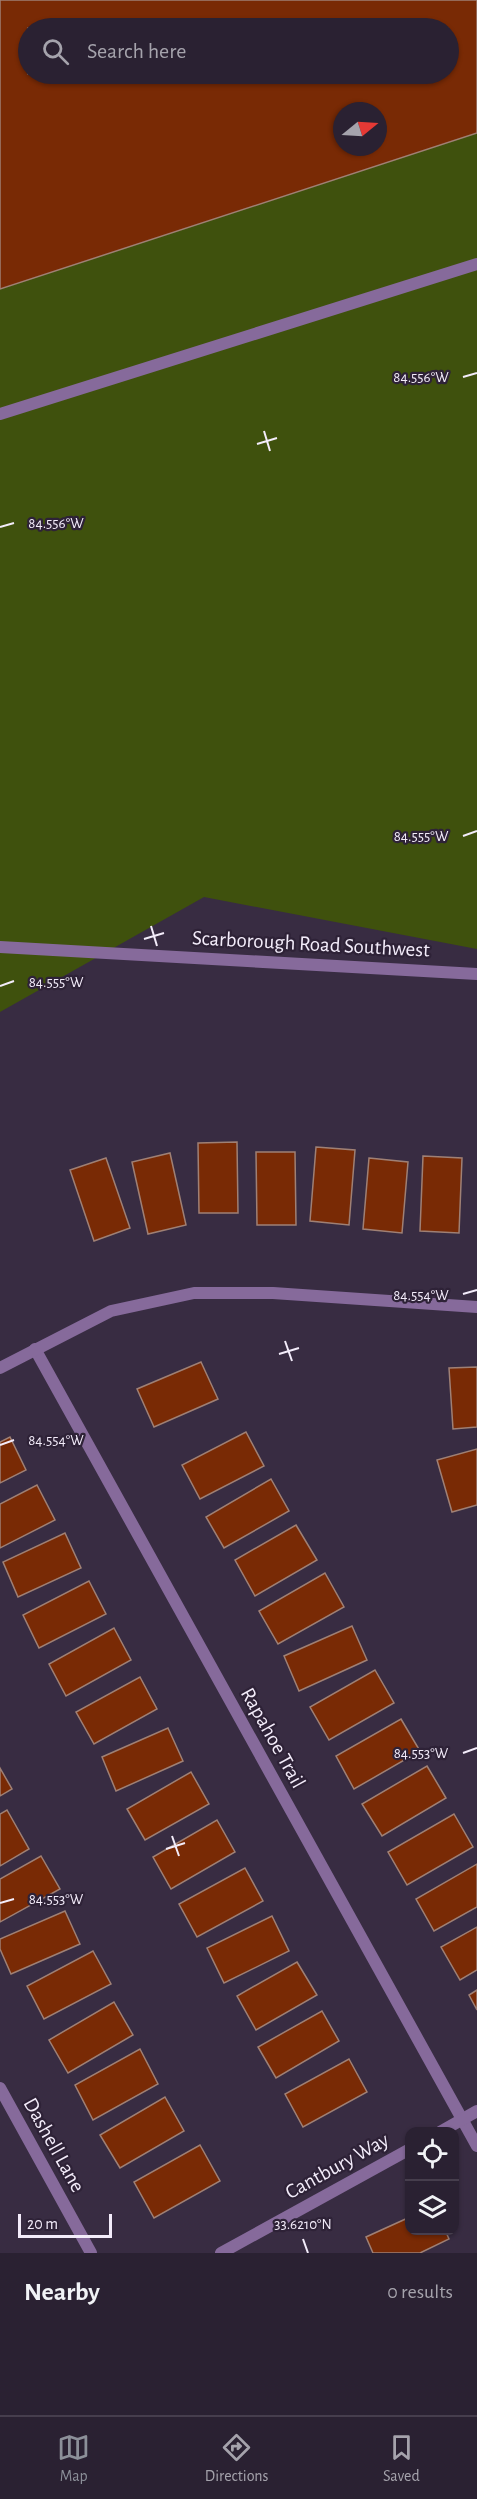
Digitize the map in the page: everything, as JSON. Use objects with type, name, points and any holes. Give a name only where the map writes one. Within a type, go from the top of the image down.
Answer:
[{"type":"street","points":[[0,414],[477,264]]},
{"type":"street","name":"Scarborough Road Southwest","points":[[0,948],[477,974]]},
{"type":"street","points":[[0,1368],[111,1311],[194,1293],[273,1293],[477,1307]]},
{"type":"street","name":"Rapahoe Trail","points":[[35,1349],[477,2146]]},
{"type":"street","name":"Dashell Lane","points":[[0,2088],[91,2253]]},
{"type":"street","points":[[448,2127],[477,2111]]},
{"type":"street","name":"Cantbury Way","points":[[221,2253],[405,2152]]},
{"type":"green space","points":[[0,0],[477,0],[477,949],[204,897],[0,1012]]},
{"type":"building","points":[[0,0],[477,0],[477,133],[0,289]]},
{"type":"building","points":[[237,1142],[238,1213],[199,1213],[198,1143]]},
{"type":"building","points":[[316,1147],[355,1150],[349,1225],[310,1221]]},
{"type":"building","points":[[256,1152],[295,1152],[296,1225],[257,1225]]},
{"type":"building","points":[[170,1153],[186,1225],[148,1234],[132,1162]]},
{"type":"building","points":[[423,1156],[462,1158],[459,1233],[420,1231]]},
{"type":"building","points":[[106,1158],[130,1228],[94,1241],[70,1170]]},
{"type":"building","points":[[369,1158],[408,1162],[402,1233],[363,1229]]},
{"type":"building","points":[[201,1362],[218,1399],[154,1427],[137,1389]]},
{"type":"building","points":[[477,1367],[477,1427],[453,1429],[449,1368]]},
{"type":"building","points":[[246,1432],[264,1466],[200,1499],[182,1465]]},
{"type":"building","points":[[10,1437],[26,1470],[0,1483],[0,1442]]},
{"type":"building","points":[[477,1449],[477,1505],[452,1512],[437,1460]]},
{"type":"building","points":[[271,1479],[289,1511],[224,1548],[206,1517]]},
{"type":"building","points":[[37,1485],[55,1520],[0,1548],[0,1504]]},
{"type":"building","points":[[296,1525],[317,1560],[255,1596],[235,1560]]},
{"type":"building","points":[[65,1533],[81,1568],[18,1597],[3,1562]]},
{"type":"building","points":[[325,1573],[344,1607],[278,1644],[259,1611]]},
{"type":"building","points":[[89,1581],[106,1614],[39,1648],[23,1615]]},
{"type":"building","points":[[352,1626],[367,1660],[299,1691],[284,1656]]},
{"type":"building","points":[[114,1628],[131,1660],[66,1696],[49,1664]]},
{"type":"building","points":[[375,1670],[394,1703],[329,1740],[310,1707]]},
{"type":"building","points":[[140,1677],[157,1709],[94,1744],[76,1712]]},
{"type":"building","points":[[401,1719],[420,1751],[354,1789],[336,1756]]},
{"type":"building","points":[[168,1728],[183,1761],[116,1791],[102,1757]]},
{"type":"building","points":[[427,1766],[446,1798],[382,1836],[362,1804]]},
{"type":"building","points":[[0,1768],[12,1789],[0,1796]]},
{"type":"building","points":[[191,1772],[209,1804],[145,1840],[127,1809]]},
{"type":"building","points":[[7,1810],[29,1849],[0,1866],[0,1814]]},
{"type":"building","points":[[454,1814],[473,1847],[407,1885],[388,1852]]},
{"type":"building","points":[[217,1820],[235,1852],[171,1889],[153,1857]]},
{"type":"building","points":[[41,1856],[60,1889],[0,1922],[0,1879]]},
{"type":"building","points":[[477,1864],[477,1907],[434,1931],[416,1899]]},
{"type":"building","points":[[245,1868],[263,1901],[197,1937],[179,1904]]},
{"type":"building","points":[[65,1911],[80,1944],[11,1974],[0,1949],[0,1939]]},
{"type":"building","points":[[272,1916],[289,1951],[224,1983],[207,1948]]},
{"type":"building","points":[[477,1927],[477,1970],[460,1980],[441,1947]]},
{"type":"building","points":[[93,1951],[111,1984],[44,2019],[27,1986]]},
{"type":"building","points":[[297,1962],[317,1995],[256,2030],[237,1996]]},
{"type":"building","points":[[477,1990],[477,2010],[469,1995]]},
{"type":"building","points":[[114,2002],[133,2035],[68,2073],[49,2040]]},
{"type":"building","points":[[322,2011],[339,2041],[276,2078],[258,2047]]},
{"type":"building","points":[[140,2049],[158,2084],[93,2120],[75,2085]]},
{"type":"building","points":[[349,2059],[367,2092],[303,2127],[285,2094]]},
{"type":"building","points":[[165,2097],[184,2131],[120,2168],[100,2135]]},
{"type":"building","points":[[200,2145],[220,2181],[154,2218],[134,2182]]},
{"type":"building","points":[[405,2219],[405,2235],[447,2235],[449,2239],[420,2253],[373,2253],[366,2237]]}]
